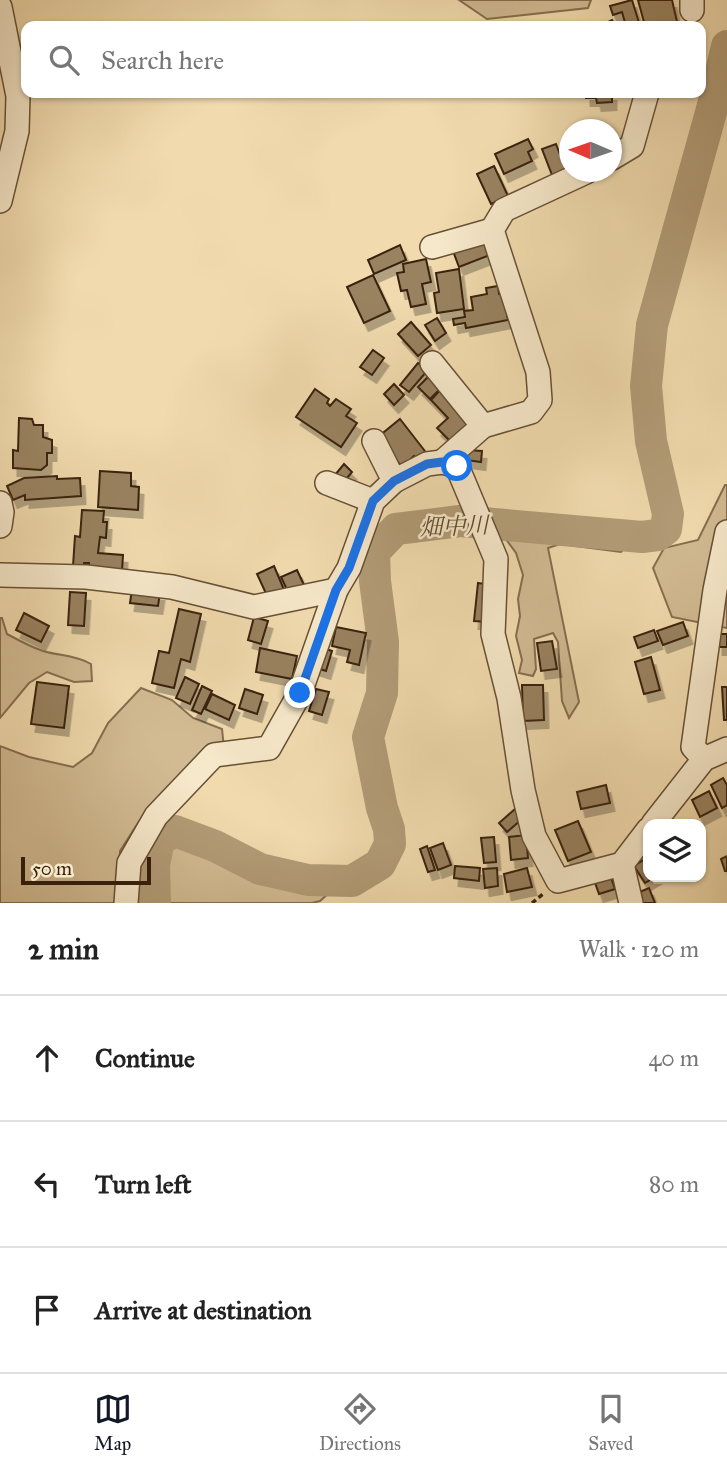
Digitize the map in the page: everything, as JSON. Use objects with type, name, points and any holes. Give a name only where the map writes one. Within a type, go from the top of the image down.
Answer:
[{"type":"street","points":[[0,7],[18,96],[16,131],[0,201]]},
{"type":"street","points":[[622,152],[632,146],[646,98]]},
{"type":"street","points":[[432,247],[492,230],[504,210],[564,182]]},
{"type":"street","points":[[442,462],[483,426],[531,412],[540,400],[538,372],[492,230]]},
{"type":"street","points":[[432,363],[483,426]]},
{"type":"street","points":[[374,441],[394,481]]},
{"type":"street","points":[[126,903],[129,863],[156,816],[214,755],[269,748],[300,693],[336,590],[349,568],[373,501],[394,481],[427,464],[442,462],[457,466],[496,559],[494,634],[509,698],[523,790],[534,836],[558,881],[622,864],[643,837]]},
{"type":"street","points":[[327,482],[373,501]]},
{"type":"street","points":[[0,503],[0,526]]},
{"type":"street","points":[[704,759],[693,747],[715,590],[727,532]]},
{"type":"street","points":[[0,575],[86,577],[172,587],[254,607],[336,590]]},
{"type":"street","points":[[657,819],[704,759],[727,749]]},
{"type":"street","points":[[622,864],[631,903]]},
{"type":"shaded area","points":[[459,0],[591,0],[588,8],[487,19]]},
{"type":"shaded area","points":[[725,485],[727,628],[672,617],[653,568],[664,548],[698,540]]},
{"type":"shaded area","points":[[500,531],[634,540],[621,552],[560,544],[548,548],[579,702],[569,718],[562,701],[558,642],[553,633],[534,639],[536,669],[533,676],[519,673],[522,660],[516,636],[520,616],[518,599],[523,575],[516,553]]},
{"type":"shaded area","points":[[0,618],[7,634],[20,641],[43,651],[91,664],[92,681],[74,682],[47,672],[29,683],[0,718]]},
{"type":"shaded area","points":[[141,688],[172,700],[193,718],[222,729],[224,748],[140,820],[120,851],[118,903],[0,903],[0,746],[29,757],[73,767],[92,753],[108,723]]},
{"type":"shaded area","points":[[177,838],[296,886],[324,889],[329,893],[320,901],[312,903],[160,903],[159,865],[163,844]]},
{"type":"building","points":[[632,0],[638,21],[625,21],[622,12],[613,15],[610,6]]},
{"type":"building","points":[[638,0],[672,0],[677,21],[644,21]]},
{"type":"building","points":[[596,98],[612,98],[612,102],[597,103]]},
{"type":"building","points":[[528,139],[533,149],[528,152],[532,161],[504,174],[495,154]]},
{"type":"building","points":[[556,144],[559,152],[559,172],[552,175],[542,149]]},
{"type":"building","points":[[494,166],[508,196],[491,204],[477,174]]},
{"type":"building","points":[[485,240],[490,255],[459,267],[453,251]]},
{"type":"building","points":[[400,245],[406,260],[374,274],[368,260]]},
{"type":"building","points":[[426,259],[431,282],[422,284],[426,304],[411,307],[407,290],[401,291],[397,273],[404,272],[403,264]]},
{"type":"building","points":[[459,269],[464,309],[437,313],[434,293],[439,292],[436,273]]},
{"type":"building","points":[[373,275],[390,311],[364,323],[347,287]]},
{"type":"building","points":[[498,286],[499,294],[503,293],[508,320],[466,328],[465,323],[454,325],[453,319],[465,317],[464,311],[473,310],[471,297],[487,294],[486,288]]},
{"type":"building","points":[[437,318],[446,333],[435,341],[425,325]]},
{"type":"building","points":[[411,322],[431,345],[418,356],[398,334]]},
{"type":"building","points":[[373,350],[384,358],[372,375],[360,367]]},
{"type":"building","points":[[418,363],[427,371],[409,392],[400,385]]},
{"type":"building","points":[[429,376],[441,388],[430,399],[418,387]]},
{"type":"building","points":[[394,384],[404,395],[394,405],[384,394]]},
{"type":"building","points":[[315,389],[329,399],[327,403],[330,406],[336,399],[351,409],[346,416],[357,423],[341,447],[296,417]]},
{"type":"building","points":[[441,389],[472,421],[451,442],[437,428],[448,418],[431,400]]},
{"type":"building","points":[[19,418],[32,419],[34,425],[43,425],[43,437],[52,440],[52,453],[47,453],[47,465],[41,470],[13,468],[13,450],[18,451]]},
{"type":"building","points":[[400,419],[428,455],[419,462],[414,456],[402,467],[378,437]]},
{"type":"building","points":[[467,450],[482,451],[481,462],[466,460]]},
{"type":"building","points":[[344,464],[352,472],[343,483],[334,476]]},
{"type":"building","points":[[100,471],[131,473],[131,486],[139,487],[138,510],[98,507]]},
{"type":"building","points":[[57,476],[57,479],[80,478],[81,496],[25,500],[25,495],[13,500],[7,486],[24,478]]},
{"type":"building","points":[[82,510],[104,511],[103,522],[107,522],[106,538],[100,537],[98,553],[123,555],[122,571],[89,569],[89,563],[84,563],[84,567],[73,566],[75,536],[80,537]]},
{"type":"building","points":[[274,566],[285,592],[269,600],[257,574]]},
{"type":"building","points":[[297,570],[304,585],[288,592],[281,577]]},
{"type":"building","points":[[478,583],[493,585],[489,622],[474,621]]},
{"type":"building","points":[[132,589],[160,593],[158,606],[130,603]]},
{"type":"building","points":[[70,592],[86,593],[84,626],[68,625]]},
{"type":"building","points":[[179,609],[201,614],[190,662],[181,659],[174,688],[152,683],[159,651],[169,653]]},
{"type":"building","points":[[24,613],[49,626],[41,642],[16,630]]},
{"type":"building","points":[[254,617],[268,621],[261,644],[248,640]]},
{"type":"building","points":[[683,622],[688,636],[663,645],[657,631]]},
{"type":"building","points":[[336,627],[366,633],[359,665],[347,662],[350,650],[332,646]]},
{"type":"building","points":[[654,630],[658,641],[638,648],[634,637]]},
{"type":"building","points":[[718,634],[727,634],[727,647],[718,647]]},
{"type":"building","points":[[552,641],[557,669],[541,671],[537,643]]},
{"type":"building","points":[[320,647],[332,651],[326,671],[314,667]]},
{"type":"building","points":[[260,648],[297,656],[292,679],[256,672]]},
{"type":"building","points":[[651,657],[660,690],[644,694],[635,662]]},
{"type":"building","points":[[185,677],[199,684],[190,704],[176,698]]},
{"type":"building","points":[[37,682],[69,686],[64,728],[31,724]]},
{"type":"building","points":[[522,685],[543,685],[544,720],[523,721]]},
{"type":"building","points":[[202,686],[212,691],[201,714],[192,710]]},
{"type":"building","points":[[722,687],[727,687],[727,720],[724,720]]},
{"type":"building","points":[[245,689],[263,695],[257,714],[239,708]]},
{"type":"building","points":[[316,689],[329,692],[322,715],[309,711]]},
{"type":"building","points":[[212,694],[235,705],[229,720],[205,709]]},
{"type":"building","points":[[723,778],[727,785],[727,805],[722,808],[711,785]]},
{"type":"building","points":[[606,785],[610,803],[581,809],[577,792]]},
{"type":"building","points":[[709,791],[717,808],[700,817],[692,800]]},
{"type":"building","points":[[515,809],[522,819],[507,832],[499,823]]},
{"type":"building","points":[[578,821],[591,852],[568,861],[555,830]]},
{"type":"building","points":[[526,835],[528,858],[511,860],[509,837]]},
{"type":"building","points":[[494,837],[496,862],[484,863],[481,838]]},
{"type":"building","points":[[443,843],[451,865],[438,870],[430,848]]},
{"type":"building","points":[[427,846],[435,870],[428,872],[420,849]]},
{"type":"building","points":[[727,856],[727,871],[725,871],[721,859]]},
{"type":"building","points":[[643,860],[643,880],[634,866]]},
{"type":"building","points":[[455,866],[480,868],[479,881],[454,878]]},
{"type":"building","points":[[497,868],[498,886],[485,888],[483,869]]},
{"type":"building","points":[[527,868],[532,887],[507,892],[504,874]]},
{"type":"building","points":[[610,875],[615,889],[599,894],[594,880]]},
{"type":"building","points":[[649,888],[655,903],[641,903],[637,893]]},
{"type":"waterway","name":"畑中川","points":[[155,903],[154,865],[159,840],[175,831],[215,846],[260,869],[308,880],[352,881],[380,864],[390,844],[368,737],[382,693],[383,642],[374,552],[396,529],[460,521],[642,537],[658,535],[666,529],[668,514],[651,441],[646,386],[652,325],[727,46]]},
{"type":"route","points":[[300,693],[336,590],[349,568],[373,501],[394,481],[427,464],[442,462],[457,466]]}]
